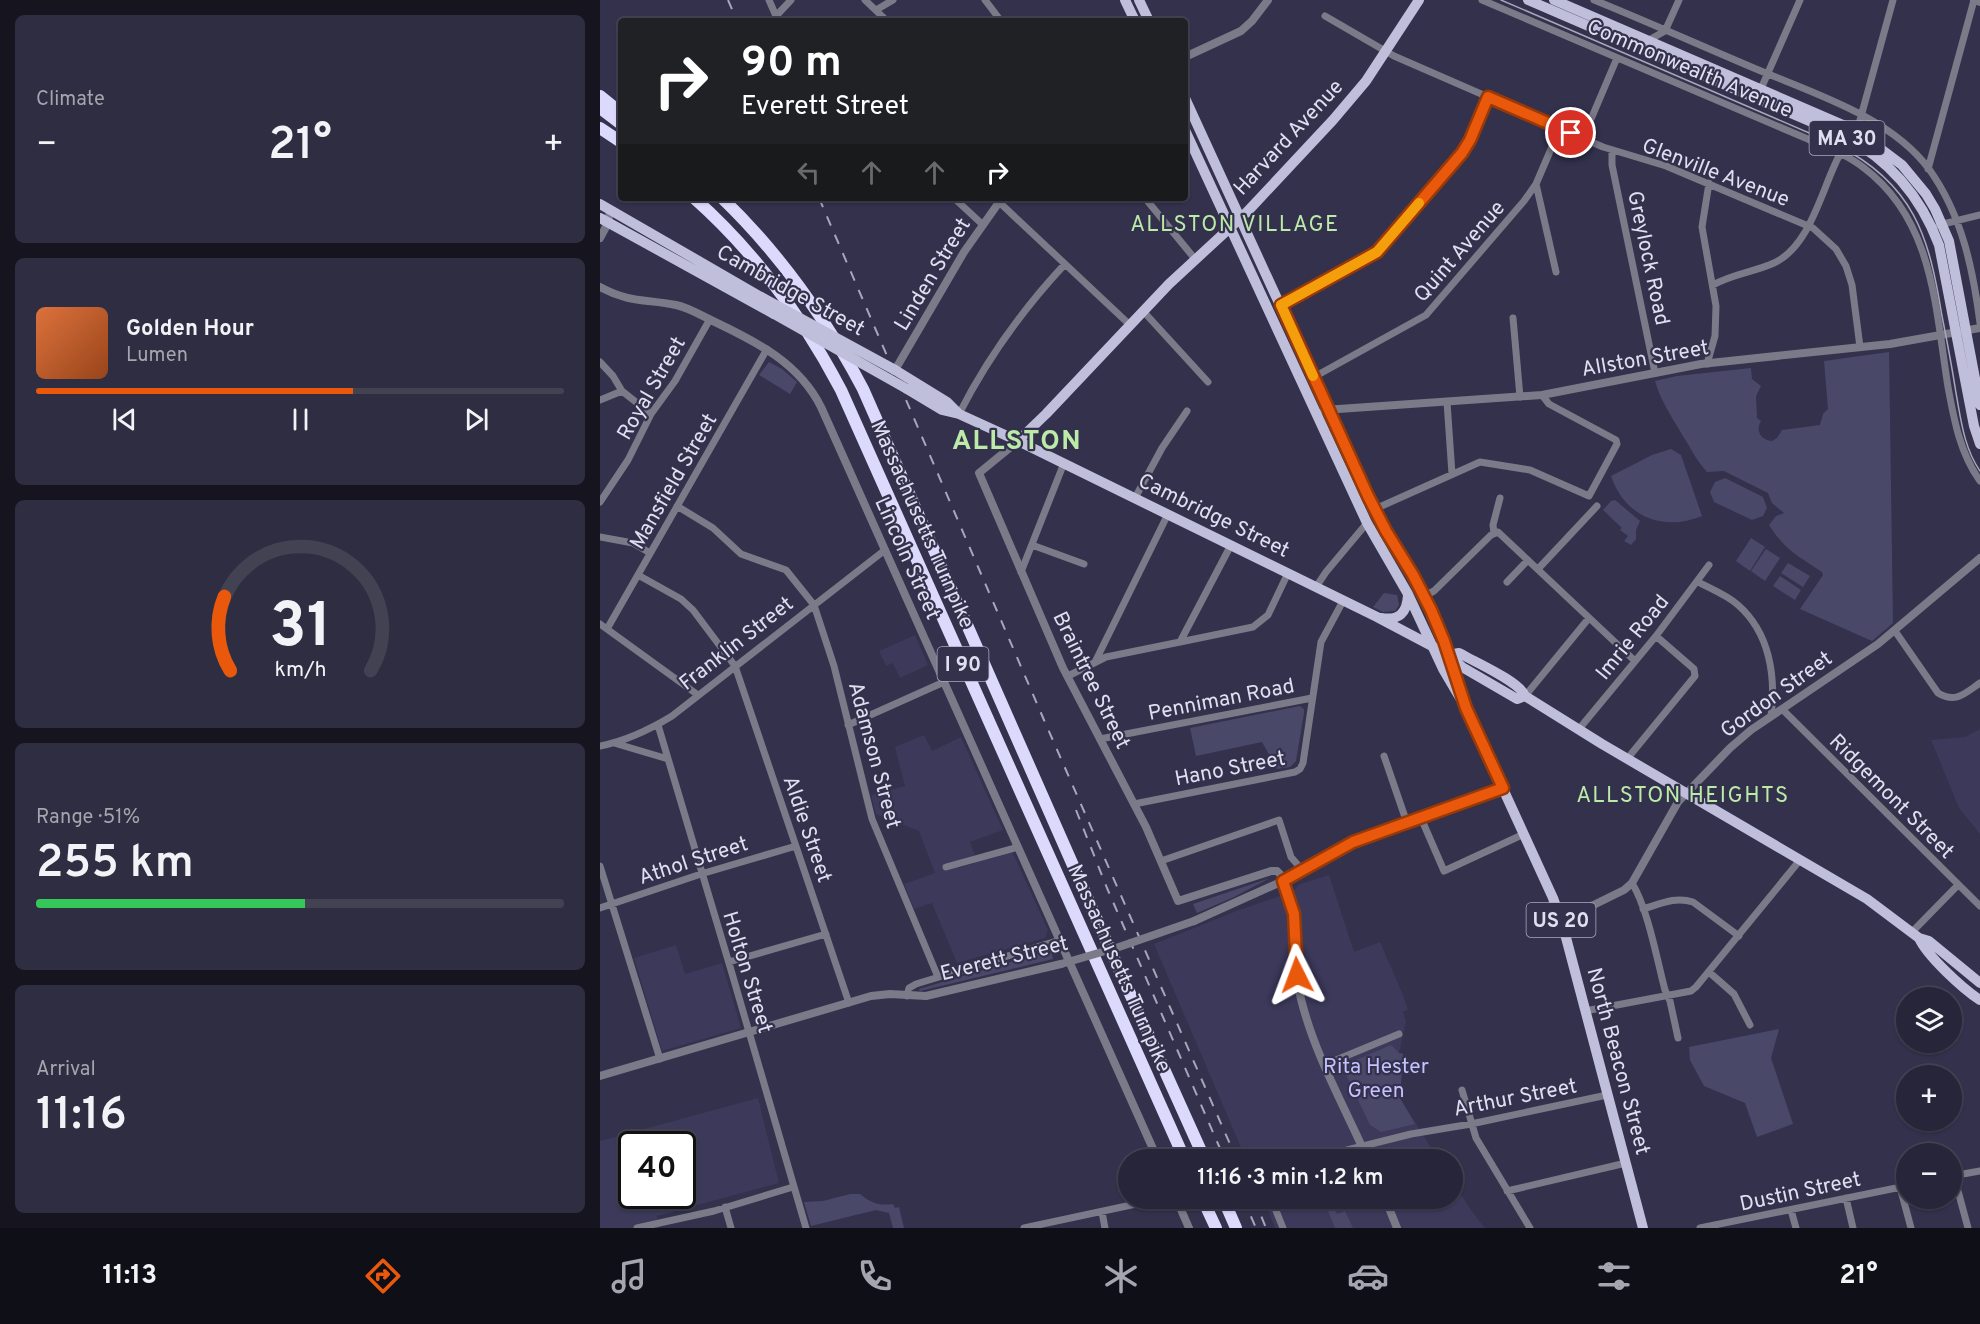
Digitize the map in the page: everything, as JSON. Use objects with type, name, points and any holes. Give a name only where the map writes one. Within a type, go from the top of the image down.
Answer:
[{"type":"highway","points":[[600,96],[618,111]]},
{"type":"highway","points":[[600,108],[618,122]]},
{"type":"highway","points":[[600,128],[618,141]]},
{"type":"highway","points":[[600,135],[618,142]]},
{"type":"highway","name":"Massachusetts Turnpike","points":[[697,201],[737,240],[779,290],[805,326],[842,390],[1180,1149]]},
{"type":"highway","points":[[718,201],[747,222]]},
{"type":"highway","name":"Massachusetts Turnpike","points":[[725,201],[777,256],[809,298],[838,342],[862,389],[1200,1149]]},
{"type":"highway","points":[[1207,1209],[1216,1228]]},
{"type":"highway","points":[[1228,1209],[1236,1228]]},
{"type":"main road","points":[[1125,0],[1134,18]]},
{"type":"main road","points":[[1139,0],[1148,18]]},
{"type":"main road","name":"Harvard Avenue","points":[[1018,441],[1143,311],[1241,217],[1352,98],[1419,0]]},
{"type":"main road","name":"Commonwealth Avenue","points":[[1528,0],[1759,94],[1857,131],[1890,155],[1915,180],[1926,194],[1937,226]]},
{"type":"main road","name":"Commonwealth Avenue","points":[[1554,0],[1649,40],[1844,136],[1876,156],[1909,189],[1937,226],[1953,255],[1974,426],[1980,444]]},
{"type":"main road","name":"US 20","points":[[1188,104],[1375,509],[1424,596],[1449,655]]},
{"type":"main road","name":"US 20","points":[[1188,136],[1367,523],[1408,594],[1433,647]]},
{"type":"main road","name":"Cambridge Street","points":[[605,207],[761,297],[898,370],[947,402],[959,414]]},
{"type":"main road","name":"Cambridge Street","points":[[602,220],[907,388],[942,410],[959,414],[1136,498],[1377,617],[1449,655],[1462,667],[1517,699],[1525,696]]},
{"type":"main road","name":"Commonwealth Avenue","points":[[1962,331],[1980,405]]},
{"type":"main road","points":[[1377,617],[1390,620],[1401,616],[1406,609],[1408,594]]},
{"type":"main road","name":"North Beacon Street","points":[[1433,647],[1466,708],[1562,921],[1643,1228]]},
{"type":"main road","name":"Cambridge Street","points":[[1449,655],[1459,653],[1502,678],[1522,690],[1525,696],[1627,759],[1867,899],[1916,935],[1929,941],[1980,982]]},
{"type":"main road","name":"North Beacon Street","points":[[1449,655],[1466,708]]},
{"type":"main road","name":"Cambridge Street","points":[[1916,935],[1925,948],[1980,1000]]},
{"type":"street","points":[[769,0],[776,18],[791,0]]},
{"type":"street","points":[[865,0],[884,18]]},
{"type":"street","points":[[876,10],[893,0]]},
{"type":"street","points":[[985,0],[999,18]]},
{"type":"street","points":[[1188,56],[1241,31],[1268,0]]},
{"type":"street","name":"Commonwealth Avenue","points":[[1482,0],[1840,154],[1863,167],[1879,181],[1896,198],[1913,225],[1926,261],[1956,429],[1965,457],[1980,481]]},
{"type":"street","name":"Commonwealth Avenue","points":[[1594,0],[1862,115],[1890,132],[1928,169],[1956,219],[1966,245],[1980,323]]},
{"type":"street","points":[[1649,40],[1661,35],[1665,30],[1678,0]]},
{"type":"street","points":[[1759,94],[1800,0]]},
{"type":"street","points":[[1857,131],[1893,0]]},
{"type":"street","points":[[1928,169],[1974,0],[1980,2]]},
{"type":"street","name":"Glenville Avenue","points":[[1325,16],[1385,52],[1488,97],[1612,150],[1666,166],[1808,225],[1828,240],[1846,266],[1852,285],[1860,347]]},
{"type":"street","points":[[1583,138],[1617,58]]},
{"type":"street","points":[[1281,305],[1377,252],[1462,153],[1488,97]]},
{"type":"street","name":"Quint Avenue","points":[[1314,377],[1426,315],[1524,201],[1536,184],[1560,128]]},
{"type":"street","name":"Greylock Road","points":[[1612,150],[1612,165],[1655,373]]},
{"type":"street","points":[[1713,285],[1730,276],[1775,262],[1794,248],[1808,225],[1840,154]]},
{"type":"street","points":[[1707,363],[1715,336],[1716,306],[1702,227],[1709,183]]},
{"type":"street","points":[[1536,184],[1556,272]]},
{"type":"street","points":[[957,201],[982,224]]},
{"type":"street","name":"Linden Street","points":[[898,370],[964,252],[999,201]]},
{"type":"street","points":[[1001,201],[1130,325]]},
{"type":"street","points":[[1147,201],[1195,259]]},
{"type":"street","points":[[600,238],[605,207]]},
{"type":"street","points":[[1937,226],[1956,219],[1980,215]]},
{"type":"street","points":[[959,414],[983,372],[1032,300],[1065,264]]},
{"type":"street","name":"Lincoln Street","points":[[600,287],[629,300],[680,306],[767,349],[800,375],[816,398],[1153,1149]]},
{"type":"street","points":[[1143,311],[1208,382]]},
{"type":"street","points":[[1513,318],[1520,397]]},
{"type":"street","name":"Royal Street","points":[[600,502],[628,460],[651,414],[675,381],[710,320]]},
{"type":"street","name":"Allston Street","points":[[1316,413],[1328,409],[1542,395],[1707,363],[1890,344],[1980,328]]},
{"type":"street","name":"Mansfield Street","points":[[607,629],[767,349]]},
{"type":"street","points":[[600,362],[613,376],[622,391],[651,414]]},
{"type":"street","points":[[600,400],[622,391]]},
{"type":"street","points":[[1375,509],[1480,462],[1535,472],[1589,496],[1617,444],[1614,437],[1549,404],[1542,395]]},
{"type":"street","points":[[1447,402],[1452,474]]},
{"type":"street","points":[[1136,498],[1162,448],[1187,411]]},
{"type":"street","name":"Braintree Street","points":[[1018,441],[979,473],[1068,676],[1134,804],[1178,901],[1272,871],[1278,872],[1283,881]]},
{"type":"street","points":[[1022,572],[1064,464]]},
{"type":"street","points":[[1495,533],[1493,525],[1500,498]]},
{"type":"street","points":[[1538,569],[1597,506]]},
{"type":"street","name":"Adamson Street","points":[[677,507],[713,528],[741,554],[786,570],[814,605],[826,638],[872,819],[938,977]]},
{"type":"street","points":[[1095,662],[1168,514]]},
{"type":"street","points":[[1316,587],[1367,523]]},
{"type":"street","points":[[1495,533],[1500,533],[1635,661]]},
{"type":"street","points":[[1424,596],[1434,591],[1495,533]]},
{"type":"street","points":[[600,537],[633,543],[650,553]]},
{"type":"street","points":[[1032,545],[1084,564]]},
{"type":"street","points":[[1180,642],[1231,545]]},
{"type":"street","name":"Franklin Street","points":[[600,746],[614,743],[657,725],[885,550]]},
{"type":"street","name":"Gordon Street","points":[[1562,921],[1624,890],[1632,883],[1678,802],[1739,740],[1895,631],[1980,558]]},
{"type":"street","points":[[1506,582],[1528,560]]},
{"type":"street","name":"Imrie Road","points":[[1579,729],[1656,636],[1709,565]]},
{"type":"street","points":[[1068,676],[1106,657],[1253,627],[1268,615],[1288,573]]},
{"type":"street","name":"Aldie Street","points":[[638,575],[681,599],[693,610],[735,666],[849,1002]]},
{"type":"street","points":[[1698,582],[1737,603],[1757,627],[1763,640],[1773,681],[1771,716]]},
{"type":"street","name":"Hano Street","points":[[1134,804],[1297,772],[1303,763],[1321,642],[1343,601]]},
{"type":"street","points":[[1525,696],[1589,618]]},
{"type":"street","points":[[600,624],[698,695]]},
{"type":"street","points":[[1895,631],[1938,693],[1946,698],[1953,698],[1980,683]]},
{"type":"street","points":[[1627,759],[1695,676],[1694,669],[1656,636]]},
{"type":"street","points":[[848,725],[944,682]]},
{"type":"street","name":"Penniman Road","points":[[1100,739],[1312,698]]},
{"type":"street","name":"Ridgemont Street","points":[[1782,709],[1980,906]]},
{"type":"street","name":"Holton Street","points":[[657,725],[806,1228]]},
{"type":"street","points":[[614,743],[668,759]]},
{"type":"street","points":[[1384,756],[1407,823]]},
{"type":"street","name":"Everett Street","points":[[600,1076],[849,1002],[880,995],[926,996],[1061,964],[1119,947],[1194,921],[1283,881],[1353,842],[1503,788]]},
{"type":"street","points":[[1421,818],[1444,871],[1524,834]]},
{"type":"street","points":[[1161,861],[1279,820],[1292,857],[1303,871]]},
{"type":"street","name":"Athol Street","points":[[600,908],[701,874],[796,846]]},
{"type":"street","points":[[946,867],[1018,847]]},
{"type":"street","points":[[1585,1011],[1690,991],[1696,987],[1800,860]]},
{"type":"street","points":[[600,866],[660,1059]]},
{"type":"street","points":[[1283,881],[1294,914],[1300,996],[1324,1065],[1362,1147]]},
{"type":"street","points":[[1632,883],[1643,909],[1678,1038]]},
{"type":"street","points":[[1916,935],[1958,885]]},
{"type":"street","points":[[1643,909],[1677,899],[1686,900],[1693,902],[1739,936]]},
{"type":"street","points":[[729,962],[826,934]]},
{"type":"street","points":[[907,996],[912,986],[1060,940]]},
{"type":"street","points":[[1709,972],[1734,994],[1750,1024]]},
{"type":"street","points":[[1324,1065],[1399,1034]]},
{"type":"street","points":[[1462,1090],[1476,1138],[1530,1228]]},
{"type":"street","name":"Arthur Street","points":[[1356,1149],[1418,1132],[1471,1124],[1607,1095]]},
{"type":"street","points":[[1507,1191],[1626,1163]]},
{"type":"street","points":[[1962,1174],[1980,1171]]},
{"type":"street","points":[[637,1228],[664,1225],[793,1187]]},
{"type":"street","name":"Dustin Street","points":[[1700,1228],[1896,1187]]},
{"type":"street","points":[[1845,1198],[1854,1228]]},
{"type":"street","points":[[725,1207],[731,1228]]},
{"type":"street","points":[[1962,1207],[1968,1228]]},
{"type":"street","points":[[1028,1228],[1118,1208]]},
{"type":"street","points":[[1181,1209],[1189,1228]]},
{"type":"street","points":[[1275,1209],[1283,1228]]},
{"type":"street","points":[[1389,1209],[1397,1228]]},
{"type":"street","points":[[1907,1209],[1911,1228]]},
{"type":"street","points":[[1791,1210],[1796,1228]]},
{"type":"street","points":[[1102,1212],[1105,1228]]},
{"type":"shaded area","points":[[915,635],[928,665],[900,678],[893,663],[886,666],[879,651]]},
{"type":"shaded area","points":[[1980,729],[1980,834],[1959,808],[1931,740],[1965,737]]},
{"type":"shaded area","points":[[924,735],[932,751],[961,737],[1003,830],[970,842],[975,855],[956,862],[958,868],[1012,851],[1048,930],[1045,938],[957,963],[932,903],[914,909],[904,884],[935,873],[919,831],[876,814],[871,795],[905,786],[895,747]]},
{"type":"shaded area","points":[[1329,875],[1354,952],[1380,942],[1408,1010],[1403,1012],[1406,1021],[1399,1053],[1403,1054],[1400,1098],[1432,1149],[1242,1149],[1154,944],[1239,910],[1292,892],[1300,884]]},
{"type":"shaded area","points":[[676,945],[685,974],[722,963],[741,1028],[662,1051],[634,958]]},
{"type":"shaded area","points":[[758,1098],[779,1183],[696,1205],[696,1131],[637,1131]]},
{"type":"shaded area","points":[[618,1136],[618,1209],[683,1209],[657,1216],[659,1228],[600,1228],[600,1141]]},
{"type":"shaded area","points":[[1463,1198],[1485,1228],[1275,1228],[1268,1209],[1463,1209]]},
{"type":"green space","points":[[1889,352],[1893,623],[1872,641],[1800,609],[1823,575],[1822,572],[1799,557],[1775,534],[1769,525],[1776,516],[1784,513],[1772,503],[1768,493],[1724,471],[1707,472],[1700,464],[1667,409],[1655,381],[1677,376],[1751,368],[1752,379],[1761,386],[1756,396],[1757,418],[1761,421],[1759,431],[1765,439],[1772,441],[1782,430],[1820,425],[1823,414],[1828,409],[1824,361]]},
{"type":"green space","points":[[769,362],[782,369],[797,382],[790,394],[759,375]]},
{"type":"green space","points":[[1671,449],[1681,455],[1702,516],[1687,521],[1660,521],[1636,511],[1617,490],[1611,476],[1652,455]]},
{"type":"green space","points":[[1725,478],[1763,497],[1767,508],[1763,516],[1752,520],[1714,502],[1710,492],[1715,482]]},
{"type":"green space","points":[[1615,500],[1640,521],[1636,530],[1636,539],[1631,545],[1624,541],[1628,536],[1620,530],[1622,528],[1603,510]]},
{"type":"green space","points":[[1751,538],[1765,547],[1750,571],[1736,561]]},
{"type":"green space","points":[[1766,549],[1780,558],[1765,581],[1751,571]]},
{"type":"green space","points":[[1788,563],[1810,576],[1803,587],[1781,573]]},
{"type":"green space","points":[[1780,576],[1801,590],[1795,600],[1773,586]]},
{"type":"green space","points":[[1384,593],[1397,595],[1399,605],[1395,611],[1383,612],[1373,607]]},
{"type":"green space","points":[[1300,706],[1304,709],[1304,713],[1296,761],[1290,767],[1277,769],[1262,742],[1196,756],[1190,728]]},
{"type":"green space","points":[[1270,878],[1197,913],[1193,904]]},
{"type":"green space","points":[[1051,950],[1053,959],[920,991],[919,989]]},
{"type":"green space","points":[[1779,1029],[1771,1058],[1793,1124],[1757,1137],[1745,1103],[1704,1086],[1690,1060],[1689,1047]]},
{"type":"green space","name":"Rita Hester Green","points":[[1391,1045],[1403,1054],[1400,1098],[1415,1124],[1381,1132],[1370,1125],[1342,1066]]},
{"type":"green space","points":[[850,1194],[860,1194],[875,1203],[893,1204],[895,1208],[899,1207],[904,1228],[893,1228],[889,1213],[876,1210],[811,1226],[804,1202],[823,1201]]},
{"type":"green space","points":[[1327,1209],[1335,1209],[1337,1214],[1345,1211],[1353,1228],[1335,1228]]},
{"type":"tram line","points":[[1501,0],[1837,145],[1863,160],[1884,177],[1901,195],[1914,215],[1931,261],[1964,434],[1970,453],[1980,471]]},
{"type":"railway","points":[[728,0],[736,18]]},
{"type":"railway","points":[[820,201],[1232,1149]]},
{"type":"railway","points":[[1076,810],[1107,888],[1220,1149]]},
{"type":"railway","points":[[1248,1209],[1256,1228]]},
{"type":"railway","points":[[1258,1209],[1266,1228]]},
{"type":"slow traffic","points":[[1313,376],[1281,305],[1377,252],[1419,203]]},
{"type":"district","name":"ALLSTON VILLAGE","points":[[1235,223]]},
{"type":"district","name":"ALLSTON","points":[[1017,440]]},
{"type":"district","name":"ALLSTON HEIGHTS","points":[[1683,794]]},
{"type":"route","points":[[1297,975],[1294,914],[1283,881],[1353,842],[1503,788],[1466,708],[1444,641],[1431,610],[1368,496],[1281,305],[1377,252],[1462,153],[1488,97],[1571,133]]}]
